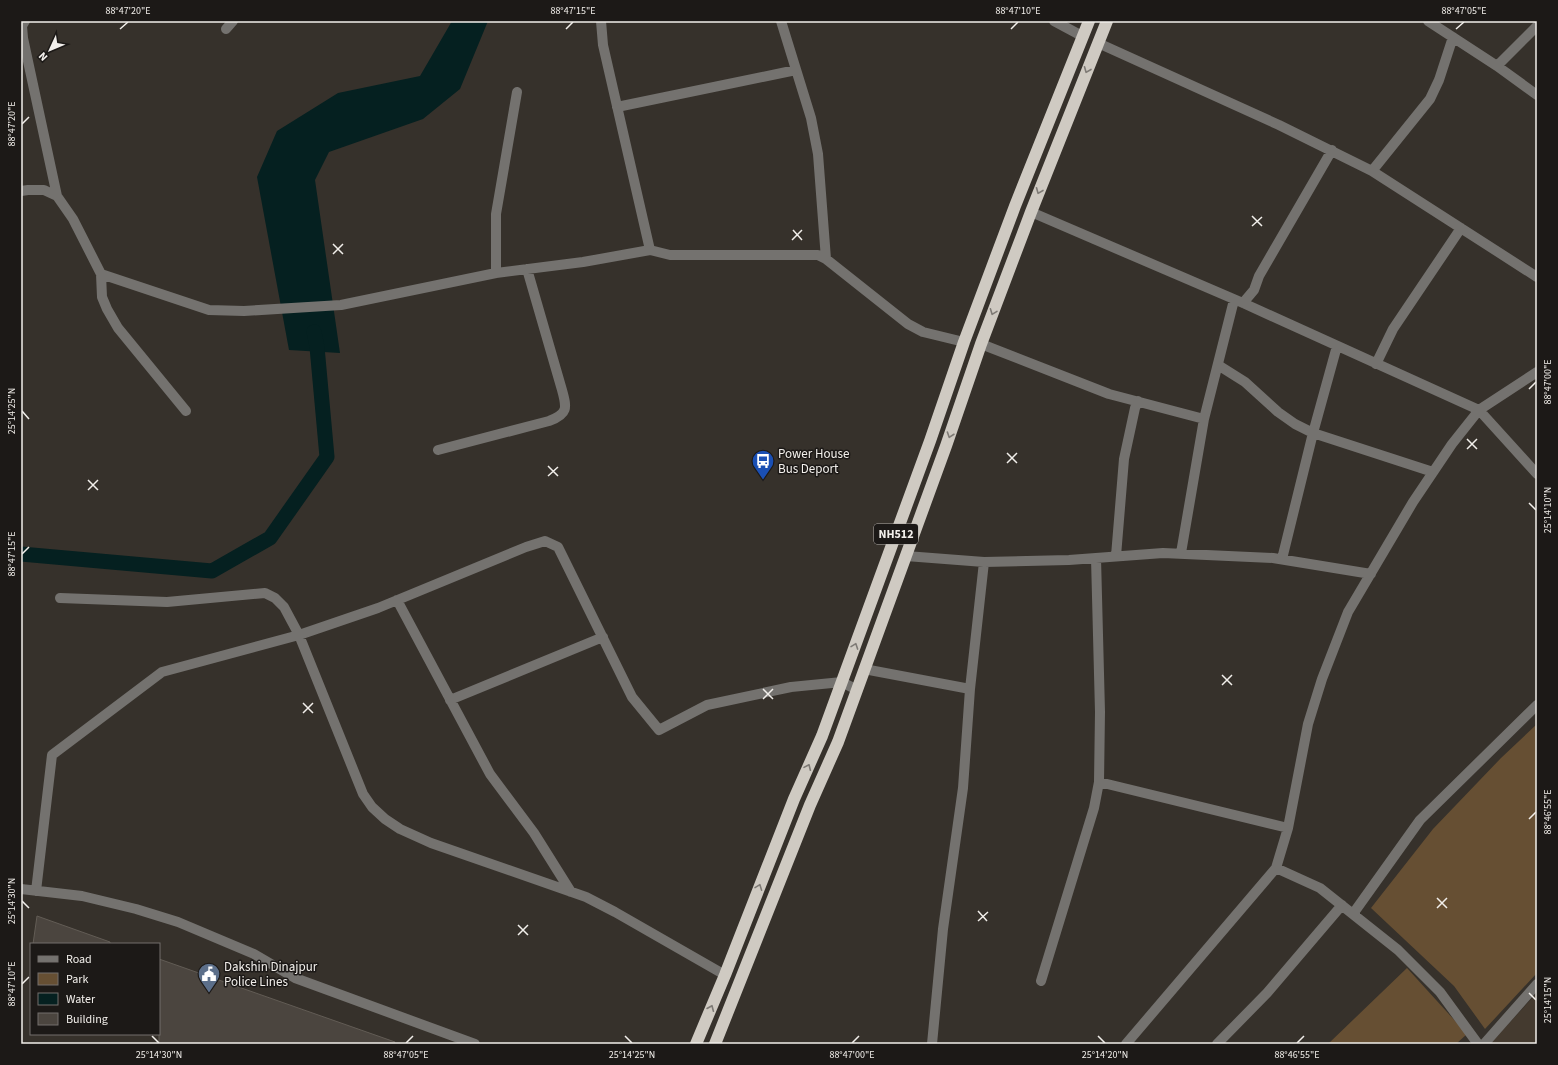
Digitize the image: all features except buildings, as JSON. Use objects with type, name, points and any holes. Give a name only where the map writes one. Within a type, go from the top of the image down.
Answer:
[{"type":"highway","name":"NH512","points":[[696,1044],[725,976],[783,827],[822,736],[930,441],[964,342],[1015,206],[1089,21]]},
{"type":"highway","name":"NH512","points":[[715,1044],[807,812],[838,742],[946,446],[981,344],[1106,21]]},
{"type":"street","points":[[24,21],[22,26],[23,38],[57,196],[73,219],[100,274],[102,297],[118,328],[186,411]]},
{"type":"street","points":[[226,29],[233,21]]},
{"type":"street","points":[[602,21],[603,45],[650,250]]},
{"type":"street","points":[[781,21],[811,118],[818,154],[826,259]]},
{"type":"street","points":[[1054,21],[1082,36]]},
{"type":"street","points":[[1428,21],[1497,66],[1537,96]]},
{"type":"street","points":[[1497,66],[1537,26]]},
{"type":"street","points":[[1372,171],[1430,99],[1439,80],[1453,37]]},
{"type":"street","points":[[1098,43],[1332,150],[1372,171],[1537,277]]},
{"type":"street","points":[[617,107],[796,70]]},
{"type":"street","points":[[496,273],[496,214],[516,92]]},
{"type":"street","points":[[1181,553],[1204,418],[1218,365],[1238,301],[1254,290],[1259,276],[1332,150]]},
{"type":"street","points":[[21,191],[44,190],[57,196]]},
{"type":"street","points":[[1031,212],[1238,301],[1479,410],[1537,474]]},
{"type":"street","points":[[1376,364],[1393,330],[1461,228]]},
{"type":"street","points":[[100,274],[209,310],[244,311],[341,305],[496,273],[583,262],[650,250],[670,255],[818,255],[826,259],[908,324],[923,332],[964,342]]},
{"type":"street","points":[[438,450],[549,421],[560,417],[565,410],[562,390],[527,269]]},
{"type":"street","points":[[981,344],[1109,394],[1204,418]]},
{"type":"street","points":[[1282,559],[1313,433],[1337,346]]},
{"type":"street","points":[[1218,365],[1245,382],[1278,412],[1295,424],[1313,433],[1433,472]]},
{"type":"street","points":[[1126,1044],[1276,868],[1288,828],[1308,724],[1322,679],[1348,612],[1413,502],[1452,444],[1479,410],[1537,372]]},
{"type":"street","points":[[1116,556],[1124,459],[1134,408],[1138,401]]},
{"type":"street","points":[[36,891],[52,755],[162,672],[299,635],[397,600],[544,541],[558,548],[632,697],[659,730],[707,704],[791,687],[842,682],[857,690]]},
{"type":"street","points":[[906,556],[984,562],[1070,560],[1181,553],[1273,558],[1371,574]]},
{"type":"street","points":[[1041,981],[1094,808],[1099,782],[1100,712],[1096,558]]},
{"type":"street","points":[[932,1044],[944,929],[963,788],[970,689],[984,562]]},
{"type":"street","points":[[60,598],[167,602],[265,593],[276,598],[284,607],[299,635],[363,794],[372,807],[385,819],[400,829],[432,842],[586,897],[615,912],[725,976]]},
{"type":"street","points":[[397,600],[490,774],[534,833],[571,892]]},
{"type":"street","points":[[450,700],[602,637]]},
{"type":"street","points":[[864,669],[970,689]]},
{"type":"street","points":[[1355,915],[1355,911],[1420,820],[1537,705]]},
{"type":"street","points":[[1099,782],[1288,828]]},
{"type":"street","points":[[1276,868],[1320,888],[1398,950],[1440,992],[1478,1044]]},
{"type":"street","points":[[21,889],[82,896],[136,909],[178,922],[222,939],[254,954],[295,978],[475,1044]]},
{"type":"street","points":[[1217,1044],[1267,993],[1342,905]]},
{"type":"street","points":[[1484,1044],[1537,984]]},
{"type":"shaded area","points":[[1537,993],[1537,1044],[1490,1044]]},
{"type":"green space","points":[[1537,724],[1537,973],[1485,1029],[1454,986],[1371,908],[1433,829],[1501,758]]},
{"type":"green space","points":[[1407,968],[1467,1034],[1456,1044],[1328,1044]]},
{"type":"water","points":[[452,21],[488,21],[460,89],[423,119],[329,152],[315,180],[340,353],[289,350],[257,177],[277,131],[338,93],[420,76]]},
{"type":"waterway","points":[[21,554],[212,571],[270,538],[327,457],[317,347],[314,332]]},
{"type":"place","name":"Power House Bus Deport","points":[[763,480]]},
{"type":"place","name":"Dakshin Dinajpur Police Lines","points":[[209,994]]}]
